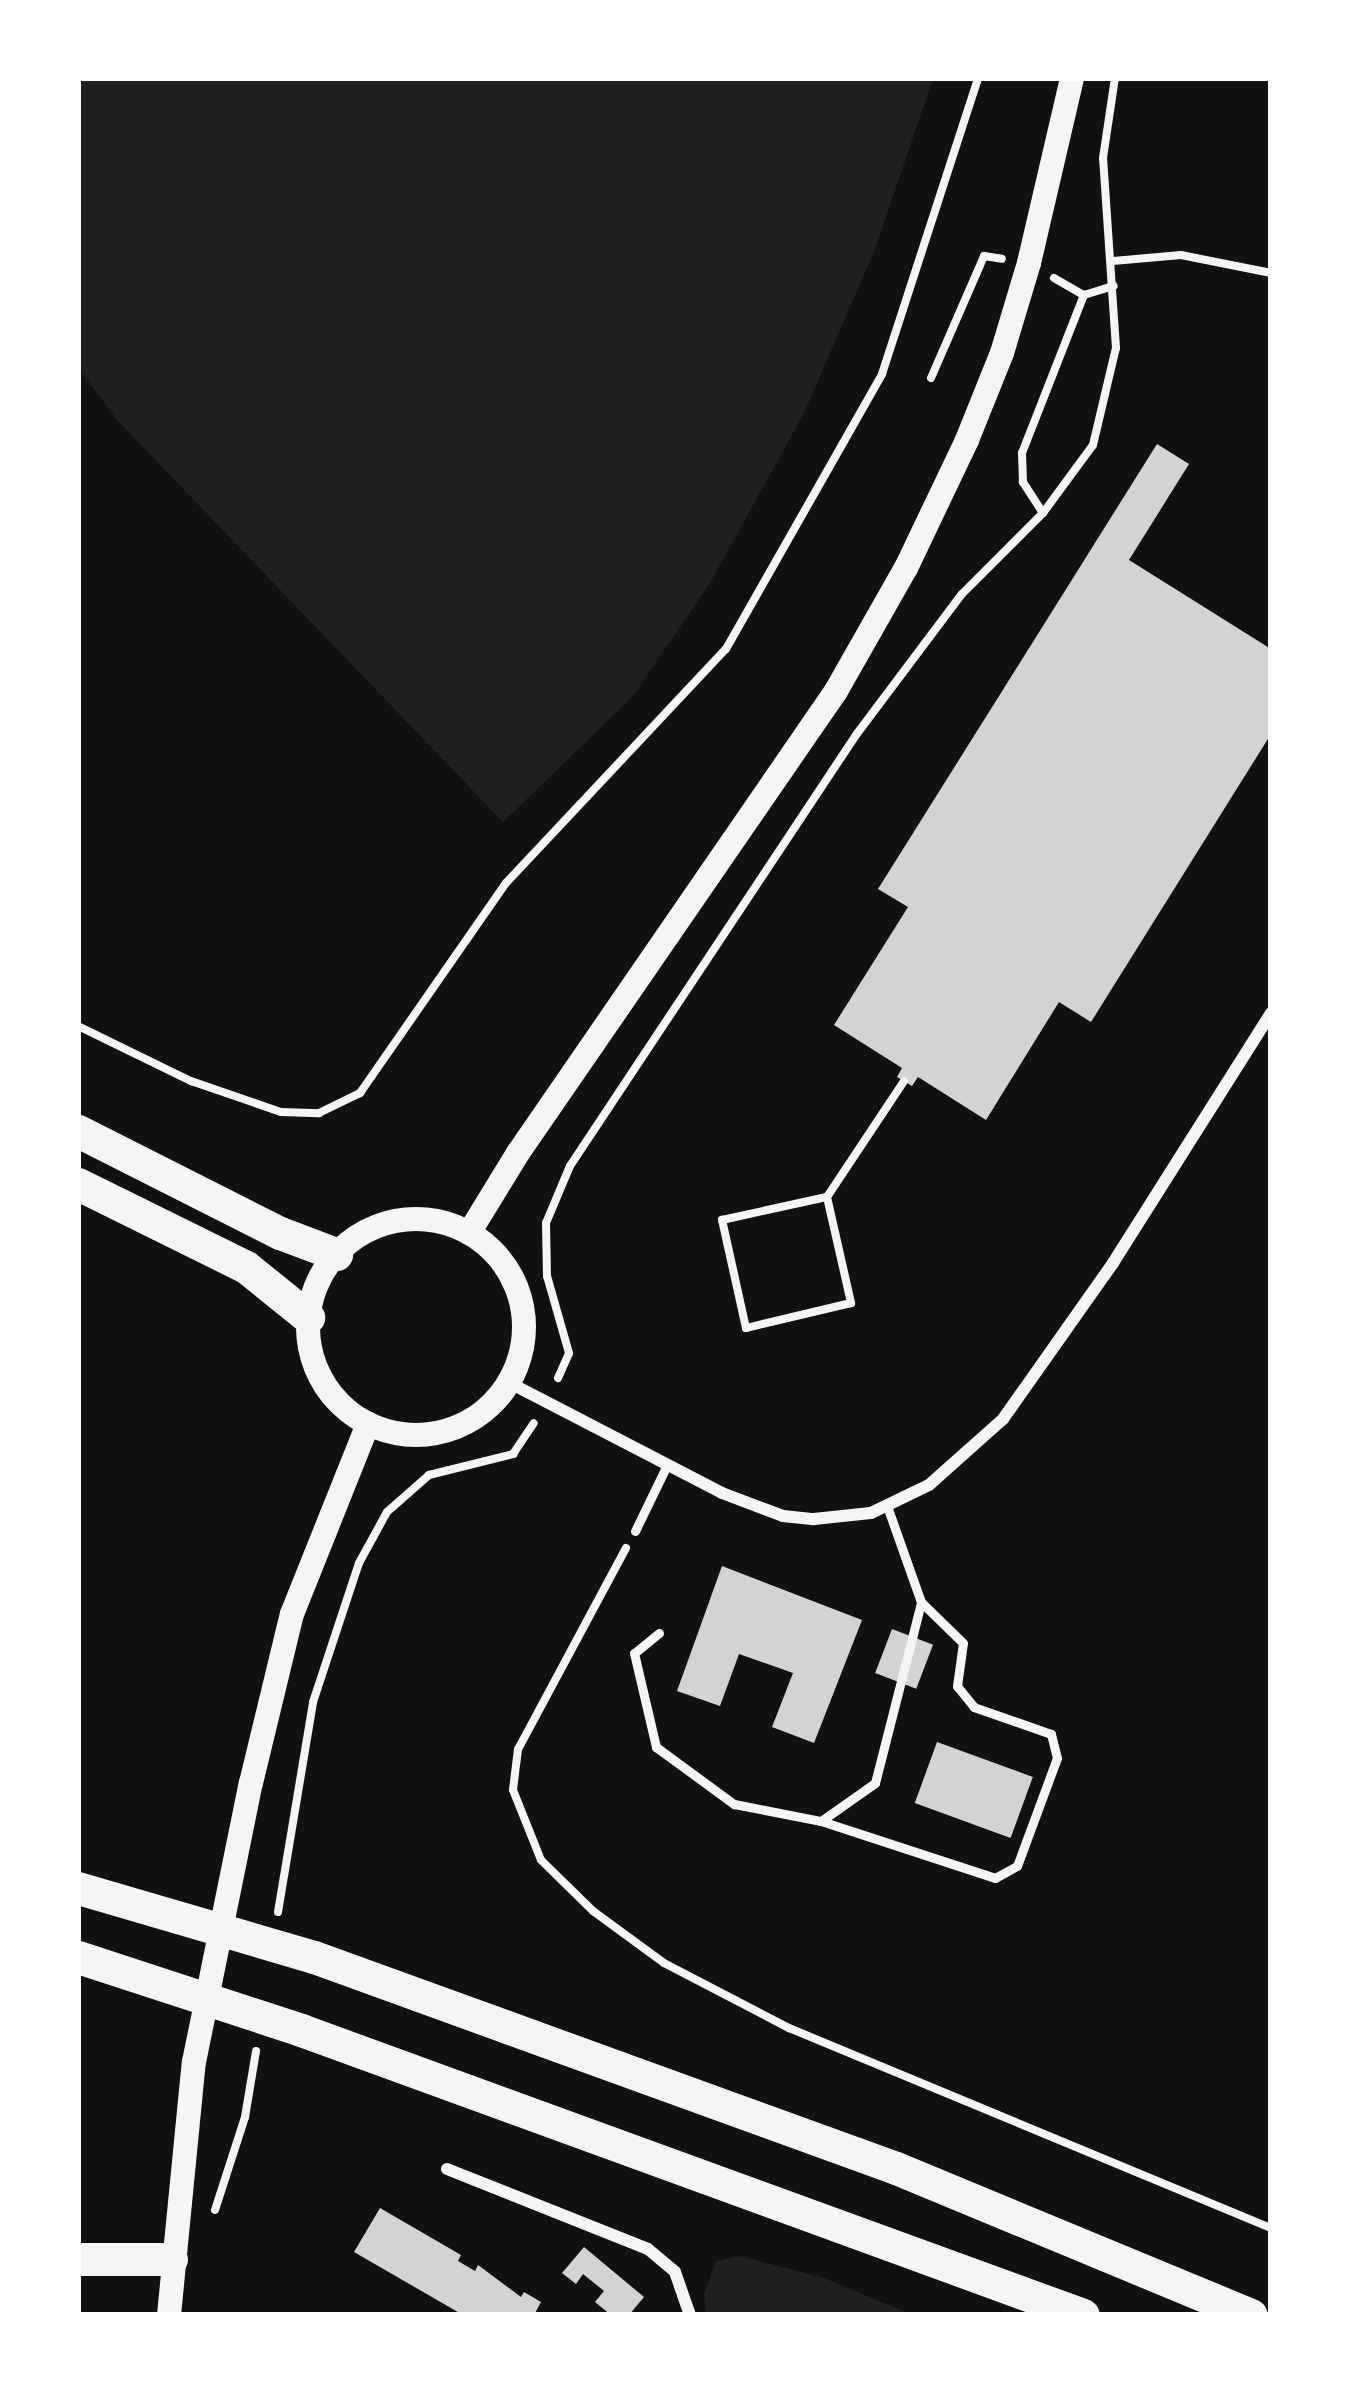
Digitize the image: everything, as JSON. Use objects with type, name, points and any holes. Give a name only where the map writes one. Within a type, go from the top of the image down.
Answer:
[{"type":"highway","points":[[78,1131],[280,1233],[337,1254]]},
{"type":"highway","points":[[78,1184],[246,1268],[308,1318]]},
{"type":"highway","points":[[78,1888],[314,1958],[896,2168],[1251,2315]]},
{"type":"highway","points":[[78,1958],[301,2030],[1083,2315]]},
{"type":"highway","points":[[78,2259],[171,2259]]},
{"type":"main road","points":[[469,1233],[836,691],[906,568],[968,440],[1002,352],[1030,263],[1072,78]]},
{"type":"main road","points":[[413,1219],[469,1233],[501,1261],[521,1299],[525,1328],[510,1383],[482,1412],[447,1432],[393,1433],[368,1424],[328,1391],[309,1343],[308,1318],[322,1273],[358,1235],[413,1219]]},
{"type":"main road","points":[[169,2315],[194,2062],[251,1783],[292,1614],[368,1424]]},
{"type":"street","points":[[510,1383],[667,1465],[783,1516],[814,1520],[871,1513],[886,1506],[956,1465],[1003,1419],[1113,1263],[1271,1013]]},
{"type":"street","points":[[447,2169],[648,2249],[675,2272],[690,2315]]},
{"type":"lane","points":[[635,1531],[667,1465]]},
{"type":"lane","points":[[658,1633],[634,1653],[656,1747],[734,1804],[821,1820],[995,1878],[1017,1865],[1058,1758],[1051,1734],[974,1707],[957,1686],[963,1643],[921,1602],[886,1506]]},
{"type":"lane","points":[[821,1820],[875,1784],[921,1602]]},
{"type":"path","points":[[78,1026],[191,1081],[280,1112],[319,1113],[360,1093],[506,883],[726,649],[882,374],[978,78]]},
{"type":"path","points":[[569,1353],[547,1276],[546,1223],[570,1166],[856,735],[962,594],[1043,513],[1093,445],[1116,348],[1114,261],[1103,158],[1115,78]]},
{"type":"path","points":[[1114,261],[1181,255],[1271,273]]},
{"type":"path","points":[[1043,513],[1023,482],[1022,454],[1084,295],[1114,286]]},
{"type":"path","points":[[826,1197],[851,1304],[746,1328],[722,1220],[826,1197],[904,1081]]},
{"type":"path","points":[[277,1917],[313,1702],[359,1563],[387,1512],[429,1474],[513,1454]]},
{"type":"path","points":[[635,1531],[518,1749],[514,1790],[541,1860],[593,1912],[664,1963],[789,2028],[1271,2228]]},
{"type":"path","points":[[210,2226],[245,2117],[260,2028]]},
{"type":"shaded area","points":[[78,78],[933,78],[876,247],[804,413],[710,583],[633,696],[503,822],[118,421],[78,368]]},
{"type":"shaded area","points":[[740,2256],[824,2278],[913,2315],[706,2315],[704,2294],[716,2261]]},
{"type":"building","points":[[1157,444],[1189,464],[1129,560],[1271,649],[1271,734],[1091,1022],[1059,1002],[986,1120],[918,1077],[912,1086],[897,1077],[902,1068],[834,1025],[908,907],[878,889]]},
{"type":"building","points":[[722,1566],[862,1620],[814,1743],[772,1727],[793,1673],[739,1654],[720,1706],[677,1691]]},
{"type":"building","points":[[892,1629],[933,1645],[916,1689],[875,1673]]},
{"type":"building","points":[[937,1742],[1033,1777],[1011,1838],[915,1803]]},
{"type":"building","points":[[380,2208],[461,2255],[458,2261],[475,2271],[478,2265],[521,2297],[524,2292],[541,2302],[534,2315],[463,2315],[354,2252]]},
{"type":"building","points":[[584,2247],[644,2297],[629,2315],[611,2315],[595,2302],[604,2291],[583,2274],[576,2284],[562,2273]]}]
